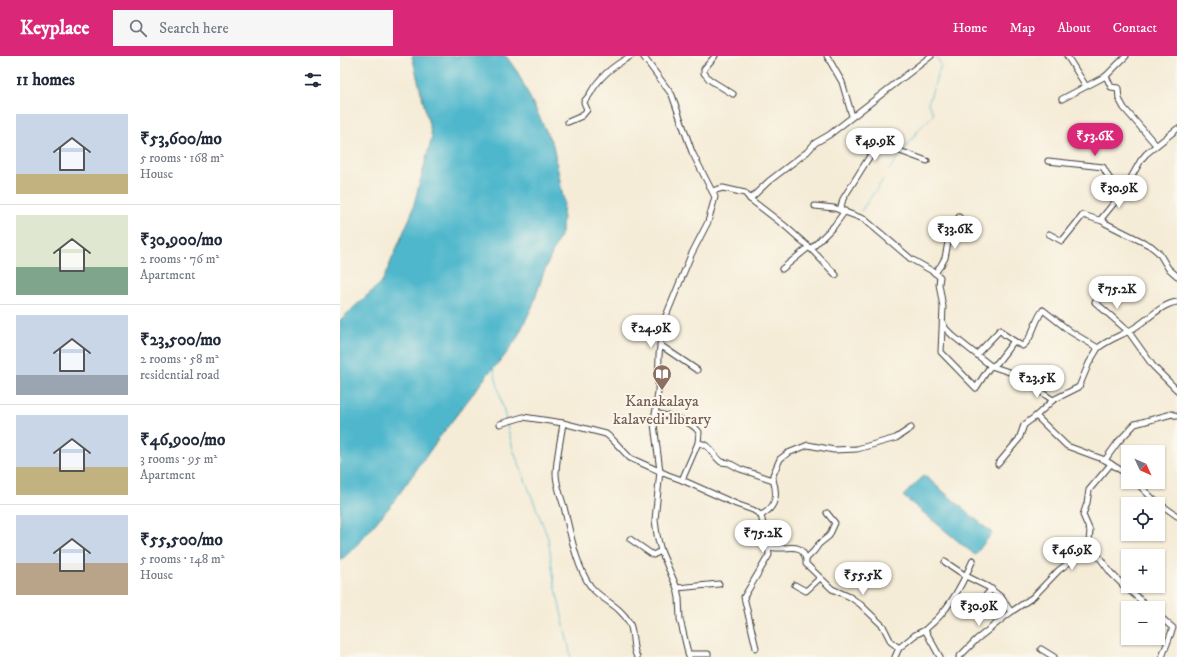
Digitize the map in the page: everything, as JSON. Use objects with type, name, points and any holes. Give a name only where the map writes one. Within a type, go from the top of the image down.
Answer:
[{"type":"street","points":[[568,122],[586,113],[587,110],[584,103],[594,87],[602,77],[631,56]]},
{"type":"street","points":[[643,56],[672,95],[692,152],[715,197],[708,222],[691,255],[663,323],[654,424],[660,472],[655,520],[657,535],[661,551],[677,588],[681,623],[689,655],[708,654]]},
{"type":"street","points":[[715,56],[704,69],[704,73],[710,80],[733,94]]},
{"type":"street","points":[[826,56],[842,82],[852,116]]},
{"type":"street","points":[[750,199],[768,181],[807,152],[815,143],[829,135],[931,56]]},
{"type":"street","points":[[1067,56],[1086,86]]},
{"type":"street","points":[[1062,99],[1106,76],[1126,56]]},
{"type":"street","points":[[1106,76],[1112,87],[1118,88],[1119,99],[1124,108],[1156,145]]},
{"type":"street","points":[[1102,221],[1101,219],[1104,214],[1123,192],[1141,160],[1156,145],[1177,129]]},
{"type":"street","points":[[782,269],[810,248],[834,226],[842,211],[843,199],[878,143],[927,161]]},
{"type":"street","points":[[1048,161],[1104,167],[1109,178],[1123,192]]},
{"type":"street","points":[[712,191],[723,188],[745,193],[750,199],[778,220],[810,248],[836,275]]},
{"type":"street","points":[[815,206],[834,208],[864,219],[911,260],[940,277],[939,284],[944,307],[941,352],[976,388],[991,366],[997,364],[1014,341]]},
{"type":"street","points":[[1049,234],[1062,241],[1083,215],[1102,221],[1152,246],[1159,253],[1168,268],[1177,276]]},
{"type":"street","points":[[935,273],[942,265],[945,258],[948,238],[959,217]]},
{"type":"street","points":[[1095,302],[1128,331],[1153,366],[1177,390]]},
{"type":"street","points":[[998,464],[1019,439],[1024,425],[1053,400],[1079,387],[1089,363],[1098,348],[1109,340],[1133,328],[1169,303],[1177,302]]},
{"type":"street","points":[[976,354],[1000,330],[1004,335],[1024,346],[1028,341],[1038,316],[1043,310],[1072,332],[1098,348]]},
{"type":"street","points":[[942,322],[949,332],[991,366],[1012,373],[1053,400]]},
{"type":"street","points":[[660,345],[697,370]]},
{"type":"street","points":[[1105,460],[1118,442],[1135,424],[1175,415],[1177,409]]},
{"type":"street","points":[[656,413],[693,425],[698,432],[698,443],[682,480]]},
{"type":"street","points":[[1036,416],[1067,446],[1105,460],[1121,470]]},
{"type":"street","points":[[504,423],[523,417],[563,423],[606,434],[630,458],[660,472],[753,510],[761,515],[769,556],[744,597],[756,648]]},
{"type":"street","points":[[563,423],[556,474],[577,556],[582,571],[591,586],[599,595],[617,607],[629,622],[632,631],[634,651],[637,657]]},
{"type":"street","points":[[761,515],[775,500],[776,492],[773,475],[780,459],[788,453],[808,445],[834,450],[856,449],[896,438],[911,428]]},
{"type":"street","points":[[698,443],[703,443],[708,447],[721,462],[730,463],[740,470],[773,480]]},
{"type":"street","points":[[1111,464],[1088,490],[1087,503],[1083,515],[1090,531],[1089,541],[1091,546],[1111,573],[1121,583]]},
{"type":"street","points":[[1143,489],[1152,498],[1177,516]]},
{"type":"street","points":[[806,559],[819,544],[829,536],[835,523],[827,513]]},
{"type":"street","points":[[630,539],[653,555],[661,551]]},
{"type":"street","points":[[959,657],[977,639],[1033,597],[1059,570],[1091,546]]},
{"type":"street","points":[[768,547],[795,547],[799,549],[806,559],[806,564],[820,578],[832,589],[850,597],[860,604],[883,626],[891,642],[899,648]]},
{"type":"street","points":[[894,657],[899,648],[915,635],[925,630],[952,601],[973,560]]},
{"type":"street","points":[[945,562],[966,576],[992,589],[1001,597],[1011,612]]},
{"type":"street","points":[[795,585],[806,591],[820,578]]},
{"type":"street","points":[[677,588],[720,584]]},
{"type":"street","points":[[972,610],[992,589]]},
{"type":"street","points":[[1132,593],[1142,601]]},
{"type":"street","points":[[1162,657],[1173,628],[1165,621]]},
{"type":"street","points":[[925,630],[940,657]]},
{"type":"street","points":[[1041,649],[1054,657]]},
{"type":"water","points":[[412,56],[506,56],[518,73],[553,145],[564,202],[562,231],[543,274],[533,305],[517,338],[503,358],[488,374],[439,438],[392,504],[354,548],[340,561],[340,320],[382,282],[411,215],[432,137]]},
{"type":"water","points":[[924,475],[992,533],[975,555],[903,496]]},
{"type":"waterway","points":[[904,150],[920,128],[934,114],[928,104],[941,65],[936,56]]},
{"type":"waterway","points":[[889,170],[899,156]]},
{"type":"waterway","points":[[861,211],[883,180]]},
{"type":"waterway","points":[[493,366],[506,420]]},
{"type":"waterway","points":[[507,425],[513,449],[548,538],[554,580],[571,657]]},
{"type":"place","name":"Kanakalaya kalavedi library","points":[[662,391]]}]
